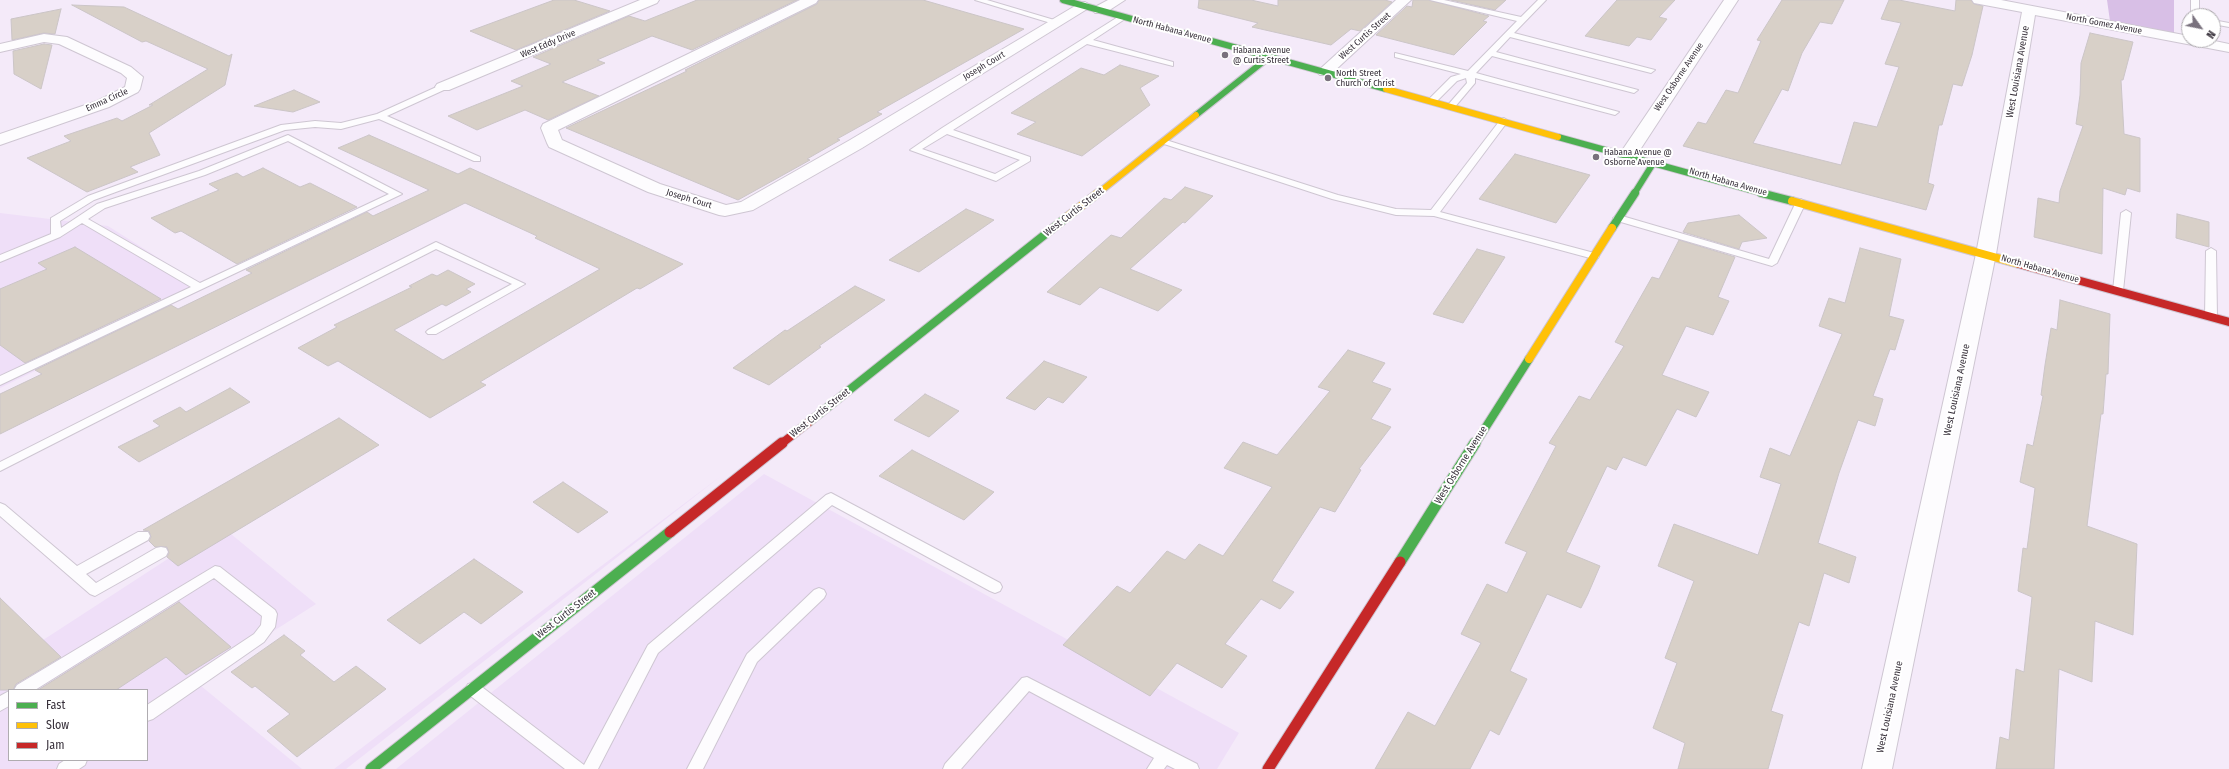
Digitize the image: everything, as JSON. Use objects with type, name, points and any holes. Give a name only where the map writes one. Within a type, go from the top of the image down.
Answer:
[{"type":"street","name":"West Eddy Drive","points":[[443,87],[652,0]]},
{"type":"street","name":"Joseph Court","points":[[811,0],[549,128],[554,143],[654,188],[725,211],[747,206],[856,144],[1057,22],[1118,0]]},
{"type":"street","name":"North Habana Avenue","points":[[1063,0],[1628,154],[2229,322]]},
{"type":"street","name":"West Curtis Street","points":[[1325,72],[1404,0]]},
{"type":"street","name":"West Osborne Avenue","points":[[1628,154],[1731,0]]},
{"type":"street","name":"North Gomez Avenue","points":[[1979,0],[2181,38]]},
{"type":"street","name":"West Louisiana Avenue","points":[[1876,769],[1986,254],[2029,10]]},
{"type":"street","name":"Emma Circle","points":[[0,48],[44,38],[62,40],[126,70],[135,77],[132,89],[103,104],[0,140]]},
{"type":"street","name":"West Curtis Street","points":[[371,769],[1269,57]]},
{"type":"street","name":"West Osborne Avenue","points":[[1268,769],[1654,162]]},
{"type":"lane","points":[[979,0],[1057,22]]},
{"type":"lane","points":[[1434,0],[1522,20]]},
{"type":"lane","points":[[1432,101],[1454,79],[1470,74],[1542,0]]},
{"type":"lane","points":[[946,130],[1027,159],[996,178],[915,150],[946,130],[1124,17]]},
{"type":"lane","points":[[1508,34],[1650,70]]},
{"type":"lane","points":[[1086,41],[1170,64]]},
{"type":"lane","points":[[1490,53],[1634,90]]},
{"type":"lane","points":[[1398,55],[1615,112]]},
{"type":"lane","points":[[1451,106],[1472,83],[1470,74]]},
{"type":"lane","points":[[56,235],[55,220],[91,198],[222,148],[284,127],[315,124],[341,126],[380,116],[443,87]]},
{"type":"lane","points":[[380,116],[477,159]]},
{"type":"lane","points":[[1434,213],[1504,121]]},
{"type":"lane","points":[[0,259],[56,235],[101,206],[202,173],[288,138],[397,194],[0,381]]},
{"type":"lane","points":[[1162,142],[1335,197],[1396,212],[1434,213],[1594,256]]},
{"type":"lane","points":[[1618,218],[1772,263],[1801,202]]},
{"type":"lane","points":[[2118,291],[2126,214]]},
{"type":"lane","points":[[82,219],[199,287]]},
{"type":"lane","points":[[0,467],[436,245],[520,284],[432,332]]},
{"type":"lane","points":[[2211,251],[2211,317]]},
{"type":"lane","points":[[590,769],[653,649],[831,498],[995,587]]},
{"type":"lane","points":[[3,515],[77,573],[95,590],[161,552]]},
{"type":"lane","points":[[77,573],[143,536]]},
{"type":"lane","points":[[24,689],[215,571],[270,614],[268,627],[259,638],[148,713]]},
{"type":"lane","points":[[695,769],[752,658],[819,594]]},
{"type":"lane","points":[[951,769],[1027,683],[1191,769]]},
{"type":"lane","points":[[473,688],[577,769]]},
{"type":"lane","points":[[1155,769],[1165,755]]},
{"type":"lane","points":[[65,769],[77,761]]},
{"type":"shaded area","points":[[2107,0],[2174,0],[2174,33],[2110,21]]},
{"type":"shaded area","points":[[0,213],[108,226],[206,288],[0,388]]},
{"type":"shaded area","points":[[764,474],[1239,733],[1217,769],[396,769]]},
{"type":"shaded area","points":[[721,476],[346,769],[334,769],[572,588]]},
{"type":"shaded area","points":[[220,525],[316,604],[195,681],[302,769],[0,769],[0,668]]},
{"type":"building","points":[[554,0],[574,0],[610,11],[516,50],[470,31]]},
{"type":"building","points":[[697,0],[797,0],[692,50],[652,36],[597,60],[605,63],[562,82],[599,96],[548,120],[525,110],[477,130],[448,116],[523,86],[511,81],[551,64],[533,57],[629,16],[645,21]]},
{"type":"building","points":[[819,0],[923,0],[1024,29],[877,112],[882,114],[837,139],[840,140],[807,159],[810,160],[738,200],[566,128],[687,71],[685,70],[817,4]]},
{"type":"building","points":[[1199,0],[1251,0],[1278,6],[1278,0],[1385,0],[1392,2],[1360,31],[1351,29],[1331,45],[1252,27],[1258,23],[1198,8]]},
{"type":"building","points":[[1413,0],[1429,0],[1489,16],[1483,21],[1487,22],[1454,55],[1376,35],[1407,6],[1412,7]]},
{"type":"building","points":[[1451,0],[1506,0],[1495,10]]},
{"type":"building","points":[[1617,0],[1675,0],[1659,17],[1667,19],[1651,40],[1637,37],[1629,46],[1585,36]]},
{"type":"building","points":[[1782,0],[1844,0],[1832,24],[1820,22],[1802,53],[1788,91],[1782,89],[1753,143],[1841,165],[1854,122],[1877,127],[1899,67],[1885,64],[1901,23],[1881,19],[1889,0],[1899,0],[1955,11],[1956,0],[1971,0],[1974,4],[1983,6],[1972,55],[1962,86],[1953,84],[1942,125],[1939,125],[1928,183],[1934,185],[1926,210],[1683,146],[1698,122],[1706,124],[1726,90],[1738,93],[1761,41],[1757,40]]},
{"type":"building","points":[[72,5],[124,7],[229,56],[232,54],[225,85],[149,133],[160,155],[130,167],[138,172],[87,192],[27,158],[71,141],[64,136],[117,118],[122,121],[153,105],[149,105],[208,69],[146,41],[142,42]]},
{"type":"building","points":[[61,9],[55,34],[44,33],[12,40],[11,19]]},
{"type":"building","points":[[2090,33],[2133,42],[2123,80],[2121,80],[2124,134],[2140,138],[2140,192],[2127,188],[2125,195],[2103,188],[2102,254],[2034,237],[2038,198],[2059,203],[2060,191],[2083,126],[2076,124],[2080,95],[2081,63]]},
{"type":"building","points":[[44,44],[52,45],[41,89],[14,74],[13,51]]},
{"type":"building","points":[[1120,65],[1159,76],[1140,88],[1150,105],[1082,156],[1017,134],[1036,122],[1011,113],[1081,68],[1104,75]]},
{"type":"building","points":[[294,90],[320,102],[293,112],[254,106]]},
{"type":"building","points":[[369,135],[458,174],[470,168],[683,264],[640,289],[637,288],[480,382],[486,385],[430,418],[338,361],[328,366],[298,348],[337,327],[334,325],[412,287],[409,286],[432,274],[437,276],[448,270],[475,284],[466,289],[471,292],[446,306],[442,304],[394,330],[443,360],[600,269],[535,238],[537,236],[465,203],[0,434],[0,394],[42,374],[35,370],[171,305],[178,309],[252,273],[246,270],[367,212],[373,216],[429,190],[338,148]]},
{"type":"building","points":[[1515,154],[1590,175],[1556,223],[1479,199]]},
{"type":"building","points":[[263,168],[300,187],[310,183],[357,207],[237,264],[181,231],[175,233],[151,218],[219,190],[209,184],[237,173],[243,177]]},
{"type":"building","points":[[1185,187],[1213,196],[1185,223],[1183,222],[1130,269],[1182,290],[1158,311],[1100,287],[1080,305],[1047,292],[1111,235],[1121,238],[1164,198],[1171,200]]},
{"type":"building","points":[[966,209],[994,220],[919,272],[889,260]]},
{"type":"building","points":[[2177,214],[2209,222],[2209,247],[2176,238]]},
{"type":"building","points":[[1739,215],[1767,238],[1742,242],[1739,249],[1683,232],[1688,223]]},
{"type":"building","points":[[1679,240],[1735,257],[1718,297],[1729,301],[1713,335],[1686,326],[1662,375],[1709,392],[1696,417],[1677,409],[1646,466],[1623,457],[1616,470],[1607,466],[1566,552],[1600,566],[1588,594],[1581,608],[1547,594],[1510,671],[1527,679],[1499,735],[1490,730],[1470,769],[1375,769],[1408,712],[1435,726],[1481,643],[1461,634],[1487,584],[1507,593],[1527,552],[1505,543],[1556,446],[1549,443],[1579,396],[1590,400],[1624,346],[1615,342],[1652,277],[1659,279]]},
{"type":"building","points":[[75,247],[161,299],[25,363],[0,345],[0,289],[47,269],[38,263]]},
{"type":"building","points":[[1860,248],[1901,259],[1889,316],[1904,320],[1895,350],[1890,349],[1873,396],[1883,399],[1875,426],[1858,420],[1839,473],[1818,543],[1856,557],[1849,583],[1824,573],[1809,626],[1799,622],[1771,711],[1783,715],[1768,769],[1678,769],[1685,743],[1653,728],[1677,663],[1665,658],[1694,581],[1658,566],[1674,524],[1758,555],[1781,484],[1760,477],[1770,448],[1790,456],[1842,334],[1819,326],[1829,298],[1845,303]]},
{"type":"building","points":[[1477,249],[1505,257],[1463,323],[1433,314]]},
{"type":"building","points":[[855,286],[885,300],[819,346],[821,347],[769,385],[733,368],[785,330],[787,331]]},
{"type":"building","points":[[2060,300],[2110,314],[2108,374],[2106,374],[2103,414],[2101,414],[2087,526],[2137,544],[2133,635],[2095,621],[2092,682],[2059,669],[2054,769],[1996,769],[2000,737],[2009,740],[2016,669],[2024,672],[2032,597],[2018,591],[2023,548],[2027,549],[2035,488],[2020,482],[2027,444],[2033,446],[2043,396],[2041,395],[2051,328],[2057,330]]},
{"type":"building","points":[[1348,350],[1385,363],[1372,382],[1391,389],[1371,419],[1391,427],[1359,469],[1361,470],[1335,512],[1320,507],[1272,581],[1294,592],[1280,609],[1261,599],[1225,644],[1247,656],[1222,688],[1177,663],[1150,696],[1063,645],[1117,586],[1130,593],[1167,551],[1185,560],[1199,544],[1223,556],[1272,487],[1224,468],[1243,442],[1277,455],[1330,391],[1318,387]]},
{"type":"building","points":[[1044,361],[1087,377],[1063,403],[1048,397],[1035,410],[1006,398]]},
{"type":"building","points":[[230,388],[250,402],[139,462],[118,447],[160,426],[153,421],[180,407],[186,412]]},
{"type":"building","points":[[925,394],[959,411],[929,437],[894,420]]},
{"type":"building","points":[[339,418],[379,445],[178,566],[167,557],[169,553],[167,547],[155,547],[149,541],[151,537],[149,531],[143,530]]},
{"type":"building","points":[[912,450],[994,492],[964,520],[879,476]]},
{"type":"building","points":[[563,482],[608,512],[578,533],[533,502]]},
{"type":"building","points":[[474,559],[523,592],[481,624],[464,612],[420,644],[387,620]]},
{"type":"building","points":[[0,598],[61,657],[16,684],[14,689],[0,690]]},
{"type":"building","points":[[179,602],[231,647],[186,675],[166,657],[118,689],[40,689]]},
{"type":"building","points":[[284,635],[305,651],[300,655],[334,682],[356,666],[386,689],[297,757],[267,731],[290,714],[255,686],[252,688],[231,672]]},
{"type":"traffic: fast","points":[[1063,0],[1386,89]]},
{"type":"traffic: fast","points":[[1196,115],[1269,57]]},
{"type":"traffic: fast","points":[[1558,137],[1792,201]]},
{"type":"traffic: fast","points":[[1612,228],[1654,162]]},
{"type":"traffic: fast","points":[[809,422],[1067,217]]},
{"type":"traffic: fast","points":[[1400,562],[1529,359]]},
{"type":"traffic: fast","points":[[371,769],[670,532]]},
{"type":"traffic: slow","points":[[1386,89],[1558,137]]},
{"type":"traffic: slow","points":[[1067,217],[1196,115]]},
{"type":"traffic: slow","points":[[1792,201],[2019,264]]},
{"type":"traffic: slow","points":[[1529,359],[1612,228]]},
{"type":"traffic: jam","points":[[2019,264],[2229,322]]},
{"type":"traffic: jam","points":[[670,532],[809,422]]},
{"type":"traffic: jam","points":[[1268,769],[1400,562]]},
{"type":"place","name":"Habana Avenue @ Curtis Street","points":[[1225,55]]},
{"type":"place","name":"North Street Church of Christ","points":[[1328,78]]},
{"type":"place","name":"Habana Avenue @ Osborne Avenue","points":[[1596,157]]}]
